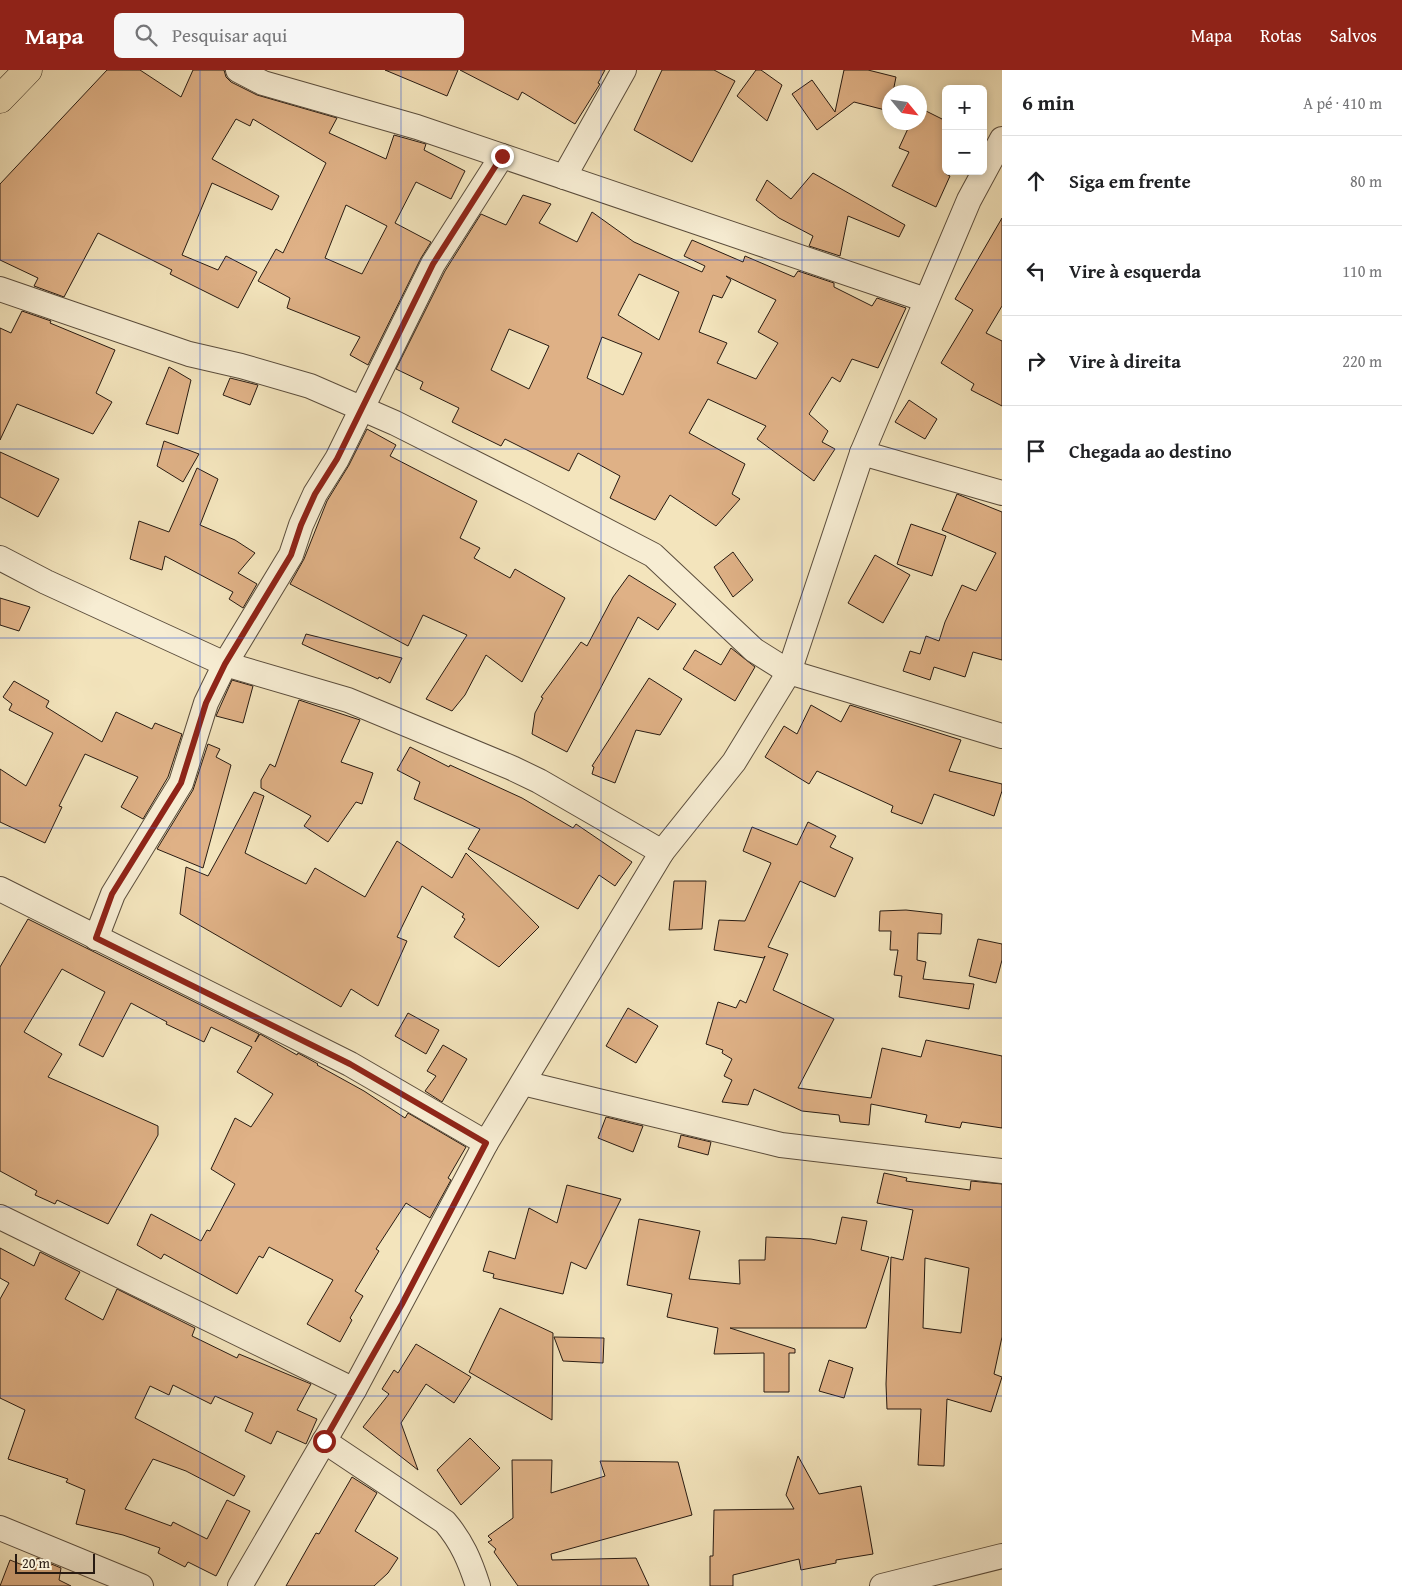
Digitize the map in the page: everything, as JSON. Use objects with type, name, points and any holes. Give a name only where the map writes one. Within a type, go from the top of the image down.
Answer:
[{"type":"main road","points":[[0,99],[28,70]]},
{"type":"street","points":[[238,70],[263,83],[417,126],[926,300]]},
{"type":"street","points":[[564,177],[624,70]]},
{"type":"street","points":[[240,1586],[354,1390],[486,1143],[662,852],[734,762],[789,672],[862,453],[968,200],[1002,139]]},
{"type":"street","points":[[96,938],[112,894],[181,783],[206,703],[225,664],[291,555],[301,525],[315,494],[337,459],[433,264],[502,156]]},
{"type":"street","points":[[0,289],[189,354],[241,366],[310,386],[362,409],[404,428],[653,555],[754,650],[789,672],[1002,736]]},
{"type":"street","points":[[862,453],[1002,493]]},
{"type":"street","points":[[0,558],[46,582],[225,664],[348,700],[512,768],[539,781],[662,852]]},
{"type":"street","points":[[0,889],[350,1064],[486,1143]]},
{"type":"street","points":[[523,1084],[781,1145],[928,1164],[1002,1170]]},
{"type":"street","points":[[0,1217],[354,1390]]},
{"type":"street","points":[[324,1441],[445,1522],[459,1538],[469,1557],[478,1586]]},
{"type":"street","points":[[0,1528],[141,1586]]},
{"type":"street","points":[[882,1586],[936,1579],[1002,1556]]},
{"type":"building","points":[[107,70],[140,70],[181,97],[193,70],[224,70],[226,77],[231,82],[257,95],[337,118],[329,133],[386,159],[394,135],[426,144],[424,150],[465,171],[451,199],[416,182],[395,223],[431,242],[421,258],[368,365],[350,355],[360,337],[287,308],[290,298],[258,281],[276,249],[283,253],[326,163],[253,119],[250,126],[236,119],[212,159],[279,196],[272,210],[212,183],[182,255],[218,270],[226,256],[257,272],[238,308],[170,274],[172,270],[98,233],[64,297],[34,286],[38,278],[0,260],[0,184]],"holes":[[[346,205],[387,226],[362,274],[325,258]]]},
{"type":"building","points":[[385,70],[458,70],[447,96]]},
{"type":"building","points":[[460,70],[605,70],[598,83],[600,84],[575,124],[522,92],[518,100]]},
{"type":"building","points":[[662,70],[714,70],[735,81],[692,162],[634,130]]},
{"type":"building","points":[[756,70],[761,70],[782,85],[767,121],[737,96]]},
{"type":"building","points":[[844,70],[868,70],[896,77],[894,85],[882,85],[882,109],[854,102],[817,130],[792,94],[812,80],[835,112]]},
{"type":"building","points":[[927,112],[942,119],[942,175],[950,176],[936,207],[892,186],[909,152],[899,148],[907,130],[927,130]]},
{"type":"building","points":[[813,173],[905,225],[899,237],[848,216],[840,256],[809,246],[813,236],[779,218],[756,200],[767,180],[791,199]]},
{"type":"building","points":[[523,195],[551,204],[539,223],[577,242],[592,212],[634,242],[702,272],[705,266],[684,256],[692,240],[743,262],[745,256],[794,277],[798,271],[834,283],[834,287],[872,306],[877,298],[906,308],[878,368],[852,359],[840,382],[832,377],[809,414],[828,431],[822,442],[835,449],[814,481],[757,439],[766,426],[708,399],[689,433],[745,464],[732,494],[740,499],[716,526],[670,495],[655,520],[610,498],[620,476],[578,453],[569,471],[505,439],[501,446],[452,422],[459,408],[420,389],[423,382],[396,369],[445,271],[481,214],[506,225]],"holes":[[[639,274],[679,292],[659,340],[618,315]],[[726,276],[776,300],[758,332],[778,343],[756,379],[717,363],[727,343],[699,332],[713,295],[722,298],[731,280]],[[509,329],[549,346],[529,389],[491,370]],[[602,337],[642,353],[623,395],[587,378]]]},
{"type":"building","points":[[1002,218],[1002,306],[986,333],[1002,341],[1002,406],[971,390],[974,384],[941,363],[973,310],[955,299]]},
{"type":"building","points":[[22,311],[51,321],[50,323],[115,350],[96,393],[112,402],[93,434],[17,404],[0,440],[0,328],[11,333]]},
{"type":"building","points":[[169,367],[191,380],[178,434],[146,424]]},
{"type":"building","points":[[230,378],[258,385],[250,405],[223,395]]},
{"type":"building","points":[[909,400],[937,419],[925,439],[895,422]]},
{"type":"building","points":[[367,429],[396,445],[390,456],[477,501],[460,538],[480,548],[474,558],[510,578],[515,569],[565,598],[522,682],[486,655],[465,695],[452,711],[426,699],[467,635],[423,615],[408,646],[290,584],[304,559],[327,501],[349,465]]},
{"type":"building","points":[[164,441],[199,454],[183,482],[157,466]]},
{"type":"building","points":[[0,452],[59,479],[38,517],[0,497]]},
{"type":"building","points":[[197,468],[218,479],[200,525],[235,540],[255,553],[238,573],[257,584],[243,608],[229,599],[233,592],[165,556],[162,570],[130,559],[139,521],[169,532]]},
{"type":"building","points":[[957,494],[1002,512],[1002,660],[973,652],[965,677],[934,667],[930,680],[903,671],[910,651],[920,654],[926,636],[939,641],[945,622],[962,585],[976,591],[996,553],[942,530]]},
{"type":"building","points":[[911,524],[946,536],[932,576],[897,564]]},
{"type":"building","points":[[733,552],[753,580],[733,597],[714,567]]},
{"type":"building","points":[[875,555],[910,575],[883,623],[848,603]]},
{"type":"building","points":[[629,575],[676,604],[658,630],[638,617],[567,752],[532,734],[535,713],[543,698],[541,697],[581,642],[587,646],[613,597]]},
{"type":"building","points":[[0,598],[30,607],[19,631],[0,625]]},
{"type":"building","points":[[306,634],[402,658],[390,683],[302,644]]},
{"type":"building","points":[[731,648],[755,667],[735,701],[683,669],[695,650],[721,665]]},
{"type":"building","points":[[649,678],[682,699],[660,735],[636,730],[615,783],[592,774],[594,767],[592,766]]},
{"type":"building","points":[[232,680],[253,686],[243,723],[216,716]]},
{"type":"building","points":[[14,681],[49,701],[46,707],[102,742],[116,712],[152,729],[155,723],[182,734],[168,777],[143,819],[121,807],[138,777],[85,754],[59,806],[62,807],[45,843],[0,822],[0,769],[26,786],[53,733],[9,710],[12,704],[3,697]]},
{"type":"building","points":[[299,700],[360,720],[341,762],[373,773],[362,804],[356,802],[328,842],[304,826],[311,816],[261,788],[261,780],[270,764],[275,767]]},
{"type":"building","points":[[811,705],[841,722],[850,705],[961,740],[949,771],[1002,784],[1002,791],[994,816],[934,794],[922,824],[891,812],[893,806],[817,771],[809,784],[765,757],[784,726],[797,734]]},
{"type":"building","points":[[208,744],[220,749],[216,757],[231,765],[203,868],[157,849],[193,790]]},
{"type":"building","points":[[410,747],[449,767],[450,765],[522,798],[573,828],[576,824],[632,862],[615,886],[599,875],[578,909],[468,849],[480,829],[414,799],[420,782],[397,770]]},
{"type":"building","points":[[254,792],[264,796],[245,853],[306,884],[315,868],[365,897],[397,841],[452,878],[466,853],[539,927],[499,967],[454,937],[465,919],[462,917],[464,914],[422,886],[397,937],[407,941],[378,1006],[351,989],[341,1007],[180,914],[186,867],[208,876]]},
{"type":"building","points":[[808,822],[836,836],[830,847],[853,858],[835,897],[800,881],[768,947],[788,954],[773,990],[834,1019],[798,1088],[871,1098],[882,1048],[921,1057],[926,1040],[1002,1056],[1002,1128],[962,1122],[960,1128],[925,1122],[927,1115],[871,1104],[869,1125],[840,1122],[839,1115],[802,1111],[754,1089],[748,1105],[722,1102],[732,1080],[724,1076],[732,1059],[722,1053],[723,1050],[706,1044],[718,1002],[736,1008],[740,1000],[746,1003],[765,956],[764,958],[714,950],[719,920],[745,921],[771,863],[743,851],[752,827],[797,845]]},
{"type":"building","points":[[674,881],[706,881],[702,929],[669,930]]},
{"type":"building","points":[[906,910],[942,914],[941,934],[918,933],[917,960],[926,962],[923,979],[974,984],[969,1009],[899,997],[902,976],[894,975],[898,950],[890,950],[891,931],[879,931],[880,911]]},
{"type":"building","points":[[28,919],[259,1034],[255,1042],[260,1034],[297,1055],[298,1053],[364,1091],[405,1118],[408,1113],[466,1147],[448,1178],[451,1180],[430,1218],[406,1203],[376,1249],[379,1251],[355,1291],[363,1296],[350,1318],[352,1320],[340,1342],[307,1324],[333,1280],[269,1247],[263,1258],[259,1256],[237,1294],[164,1254],[161,1259],[137,1245],[151,1214],[201,1241],[207,1230],[210,1231],[235,1184],[211,1169],[235,1118],[251,1127],[273,1094],[237,1072],[252,1047],[211,1027],[204,1042],[166,1024],[167,1022],[131,1003],[103,1057],[79,1045],[105,992],[62,969],[24,1032],[62,1054],[48,1077],[158,1126],[158,1135],[108,1224],[57,1200],[55,1204],[35,1195],[37,1191],[0,1171],[0,967]]},
{"type":"building","points":[[978,939],[1002,944],[1002,960],[996,983],[969,976]]},
{"type":"building","points":[[628,1008],[658,1026],[636,1063],[606,1046]]},
{"type":"building","points":[[408,1013],[439,1030],[426,1054],[395,1036]]},
{"type":"building","points":[[443,1045],[467,1059],[442,1102],[425,1091],[436,1076],[427,1071]]},
{"type":"building","points":[[606,1117],[643,1126],[633,1152],[598,1138]]},
{"type":"building","points":[[681,1135],[711,1142],[708,1155],[678,1147]]},
{"type":"building","points":[[884,1173],[907,1178],[906,1181],[970,1190],[971,1181],[1002,1184],[1002,1337],[994,1374],[1002,1377],[991,1412],[947,1399],[944,1466],[918,1465],[921,1409],[887,1409],[886,1384],[891,1257],[903,1260],[913,1210],[877,1203]],"holes":[[[925,1258],[969,1268],[961,1333],[923,1328]]]},
{"type":"building","points":[[567,1185],[621,1199],[586,1269],[571,1262],[563,1294],[493,1278],[494,1274],[483,1271],[489,1251],[515,1259],[529,1208],[557,1223]]},
{"type":"building","points":[[842,1217],[867,1221],[861,1250],[889,1257],[866,1328],[730,1328],[795,1349],[795,1353],[789,1353],[789,1392],[764,1392],[764,1353],[714,1354],[718,1328],[667,1317],[672,1294],[627,1285],[639,1219],[700,1231],[689,1279],[740,1284],[739,1260],[765,1260],[766,1237],[811,1239],[836,1244]]},
{"type":"building","points":[[0,1248],[34,1266],[40,1252],[80,1272],[65,1299],[103,1320],[117,1289],[195,1328],[192,1336],[237,1358],[239,1354],[311,1384],[297,1410],[317,1419],[306,1444],[277,1431],[271,1444],[245,1431],[253,1413],[215,1396],[211,1404],[173,1385],[169,1395],[150,1386],[135,1418],[245,1476],[234,1496],[186,1471],[153,1459],[125,1509],[171,1526],[173,1522],[207,1539],[227,1500],[250,1511],[216,1576],[188,1562],[185,1567],[158,1553],[160,1548],[123,1535],[76,1524],[85,1490],[66,1482],[68,1479],[8,1459],[25,1410],[0,1398],[0,1299],[9,1283],[0,1278]]},
{"type":"building","points":[[500,1308],[553,1333],[552,1420],[469,1372]]},
{"type":"building","points":[[554,1337],[604,1338],[603,1363],[563,1361]]},
{"type":"building","points":[[416,1344],[471,1377],[454,1403],[426,1384],[401,1423],[418,1470],[363,1427],[389,1394],[382,1389],[394,1370],[398,1373]]},
{"type":"building","points":[[829,1360],[853,1368],[844,1398],[819,1391]]},
{"type":"building","points":[[470,1438],[500,1468],[461,1505],[437,1470]]},
{"type":"building","points":[[798,1456],[819,1494],[861,1486],[873,1554],[836,1560],[836,1563],[801,1570],[799,1559],[733,1575],[733,1586],[710,1586],[710,1556],[713,1556],[714,1510],[794,1509],[786,1495]]},
{"type":"building","points":[[512,1460],[552,1460],[551,1493],[605,1476],[600,1461],[678,1462],[692,1515],[551,1554],[552,1560],[636,1558],[649,1586],[518,1586],[494,1552],[496,1549],[488,1542],[492,1540],[488,1536],[513,1518]]},
{"type":"building","points":[[352,1477],[377,1493],[355,1531],[398,1558],[388,1573],[374,1586],[286,1586],[316,1533],[319,1534]]},
{"type":"building","points":[[37,1558],[61,1568],[59,1580],[71,1586],[0,1586],[10,1560],[35,1570]]},
{"type":"route","points":[[324,1441],[402,1304],[486,1143],[350,1064],[96,938],[112,894],[181,783],[206,703],[225,664],[291,555],[301,525],[315,494],[337,459],[433,264],[502,156]]}]
